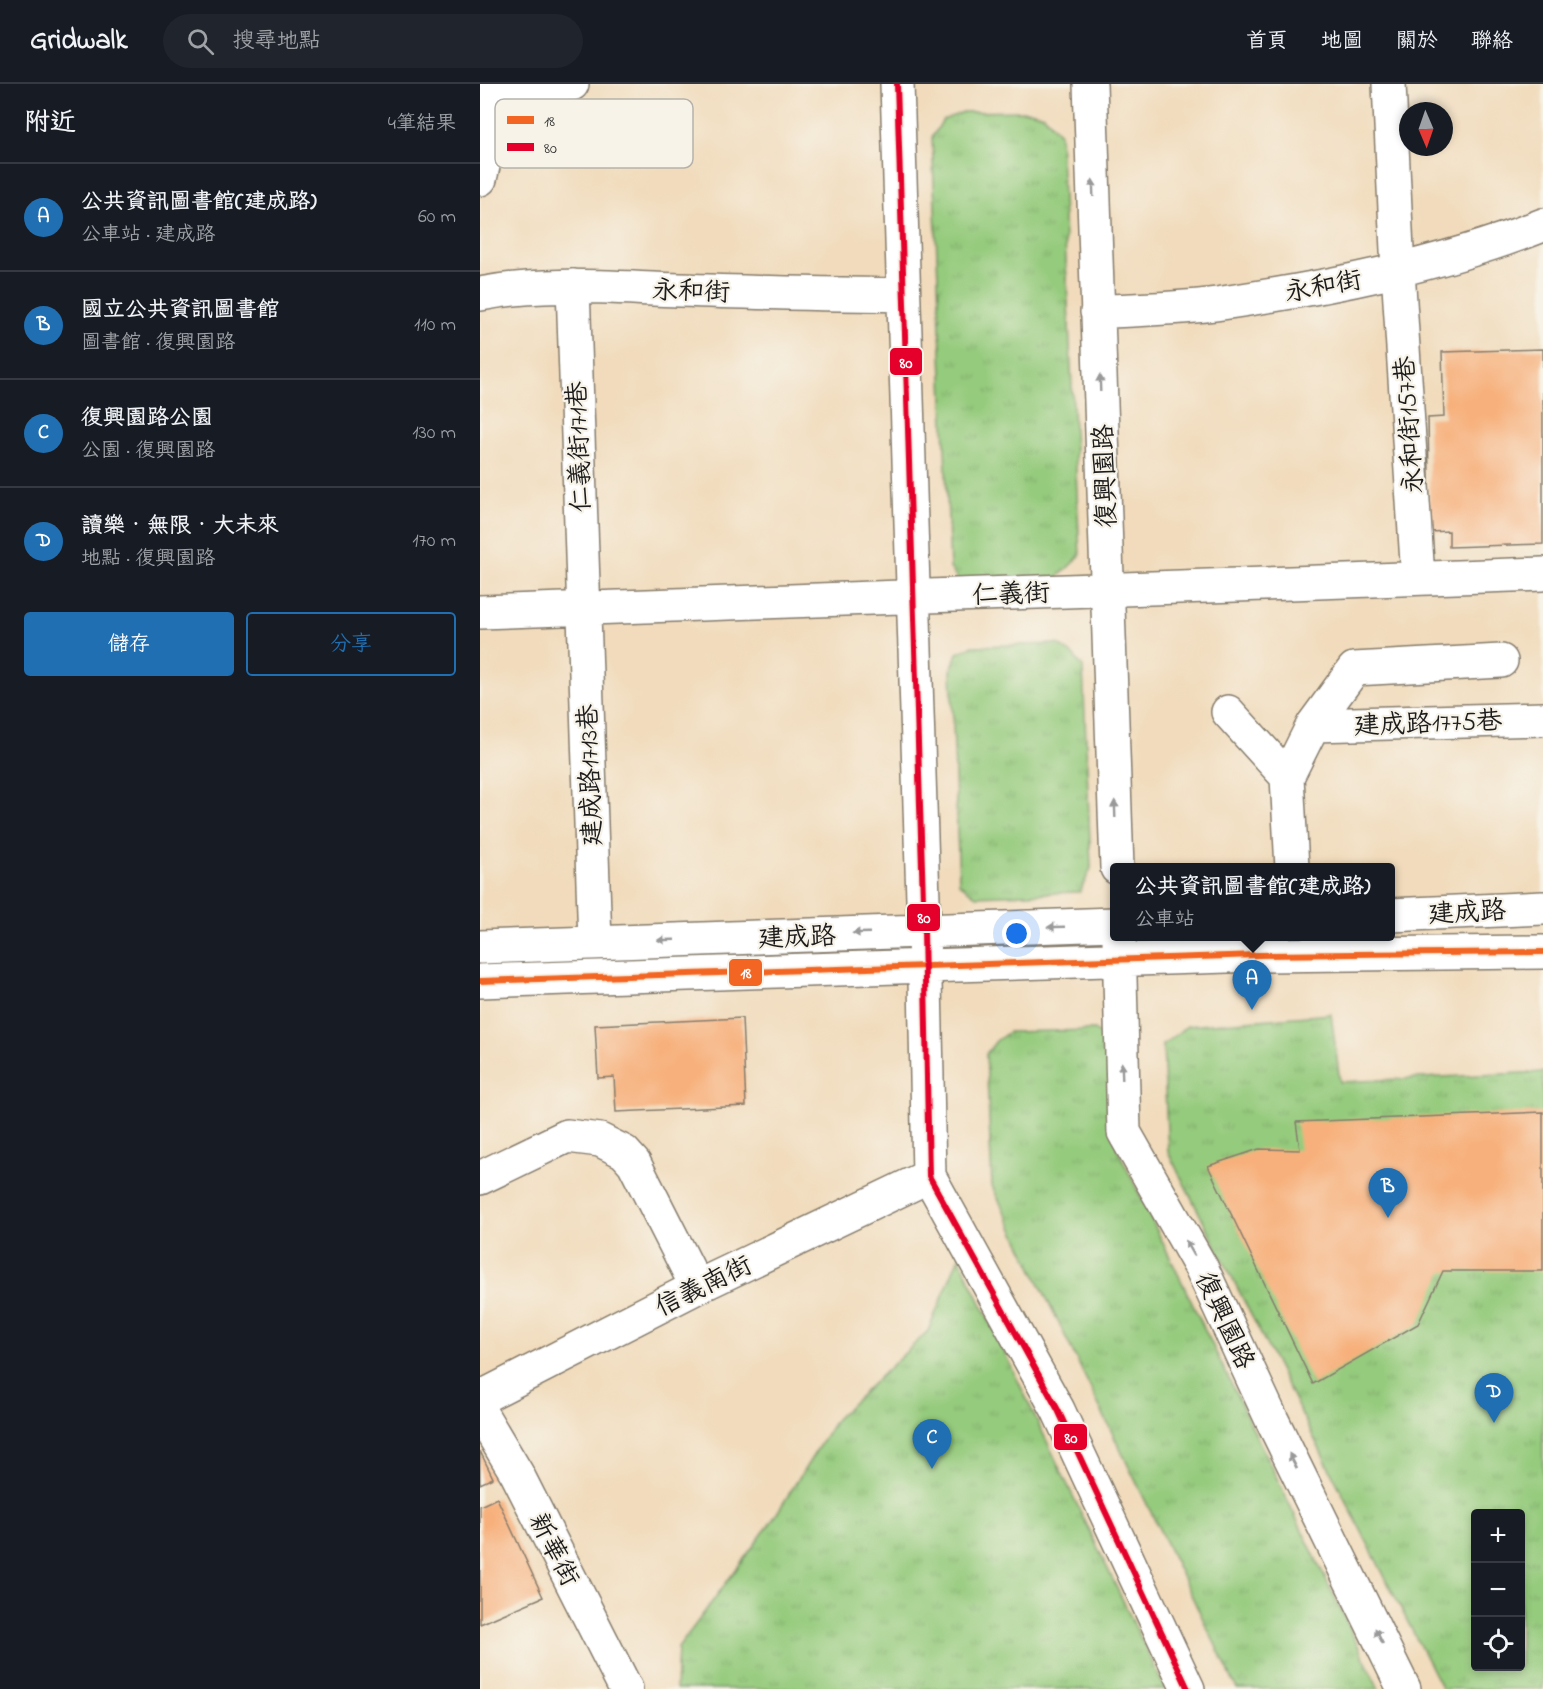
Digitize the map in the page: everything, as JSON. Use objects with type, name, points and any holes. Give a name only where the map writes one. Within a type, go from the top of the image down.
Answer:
[{"type":"street","points":[[480,179],[495,86],[572,84]]},
{"type":"street","points":[[897,84],[924,931],[928,1176],[1058,1410],[1188,1689]]},
{"type":"street","name":"復興園路","points":[[1090,84],[1117,863]]},
{"type":"street","name":"永和街157巷","points":[[1389,84],[1398,271],[1418,578]]},
{"type":"street","name":"永和街","points":[[1097,312],[1214,304],[1398,271],[1504,240],[1543,225]]},
{"type":"street","name":"永和街","points":[[480,294],[503,289],[573,286],[903,296]]},
{"type":"street","name":"仁義街171巷","points":[[573,286],[582,608]]},
{"type":"street","name":"仁義街","points":[[480,612],[1543,574]]},
{"type":"street","name":"建成路1713巷","points":[[582,608],[595,943]]},
{"type":"street","name":"建成路1775巷","points":[[1292,863],[1287,777],[1313,725],[1354,669],[1501,661]]},
{"type":"street","points":[[1228,712],[1287,777]]},
{"type":"street","name":"建成路1775巷","points":[[1313,725],[1543,719]]},
{"type":"street","name":"建成路","points":[[1395,915],[1543,908]]},
{"type":"street","name":"建成路","points":[[480,947],[1110,924]]},
{"type":"street","name":"復興園路","points":[[1118,948],[1124,1132],[1202,1269],[1271,1418],[1404,1689]]},
{"type":"street","name":"建成路","points":[[480,981],[925,967],[1118,948],[1258,955],[1543,952]]},
{"type":"street","points":[[480,1178],[567,1136],[600,1140],[624,1152],[634,1163],[697,1287]]},
{"type":"street","name":"信義南街","points":[[480,1398],[697,1287],[928,1176]]},
{"type":"street","name":"新華街","points":[[480,1412],[517,1474],[626,1689]]},
{"type":"green space","points":[[1030,111],[1044,115],[1060,134],[1080,556],[1058,577],[959,581],[950,568],[932,137],[943,120],[963,112]]},
{"type":"green space","points":[[1058,644],[1073,655],[1083,667],[1091,868],[1080,892],[976,896],[959,883],[951,670],[957,653],[973,646]]},
{"type":"green space","points":[[1331,1014],[1340,1082],[1543,1072],[1543,1689],[1442,1689],[1168,1152],[1163,1045],[1187,1026]]},
{"type":"green space","points":[[1094,1030],[1108,1040],[1117,1148],[1379,1689],[1237,1689],[992,1186],[986,1054],[996,1041],[1009,1032]]},
{"type":"green space","points":[[959,1257],[1165,1689],[676,1689],[678,1648],[774,1518],[836,1419],[928,1331]]},
{"type":"building","points":[[1543,349],[1543,544],[1449,547],[1449,531],[1430,532],[1428,418],[1444,417],[1442,352]]},
{"type":"building","points":[[742,1018],[746,1106],[616,1112],[614,1077],[598,1078],[595,1025]]},
{"type":"building","points":[[1543,1112],[1543,1271],[1443,1271],[1418,1324],[1313,1384],[1208,1166],[1259,1149],[1300,1150],[1296,1122]]},
{"type":"building","points":[[480,1451],[493,1478],[480,1484]]},
{"type":"building","points":[[497,1498],[543,1597],[480,1624],[480,1506]]},
{"type":"transit line","name":"80","points":[[897,84],[924,931],[929,1176],[1058,1410],[1188,1689]]},
{"type":"transit line","name":"18","points":[[480,981],[1258,955],[1543,952]]},
{"type":"place","name":"公共資訊圖書館(建成路)","points":[[1252,1010]]},
{"type":"place","name":"國立公共資訊圖書館","points":[[1388,1218]]},
{"type":"place","name":"讀樂‧無限‧大未來","points":[[1494,1423]]},
{"type":"place","name":"復興園路公園","points":[[932,1469]]}]
